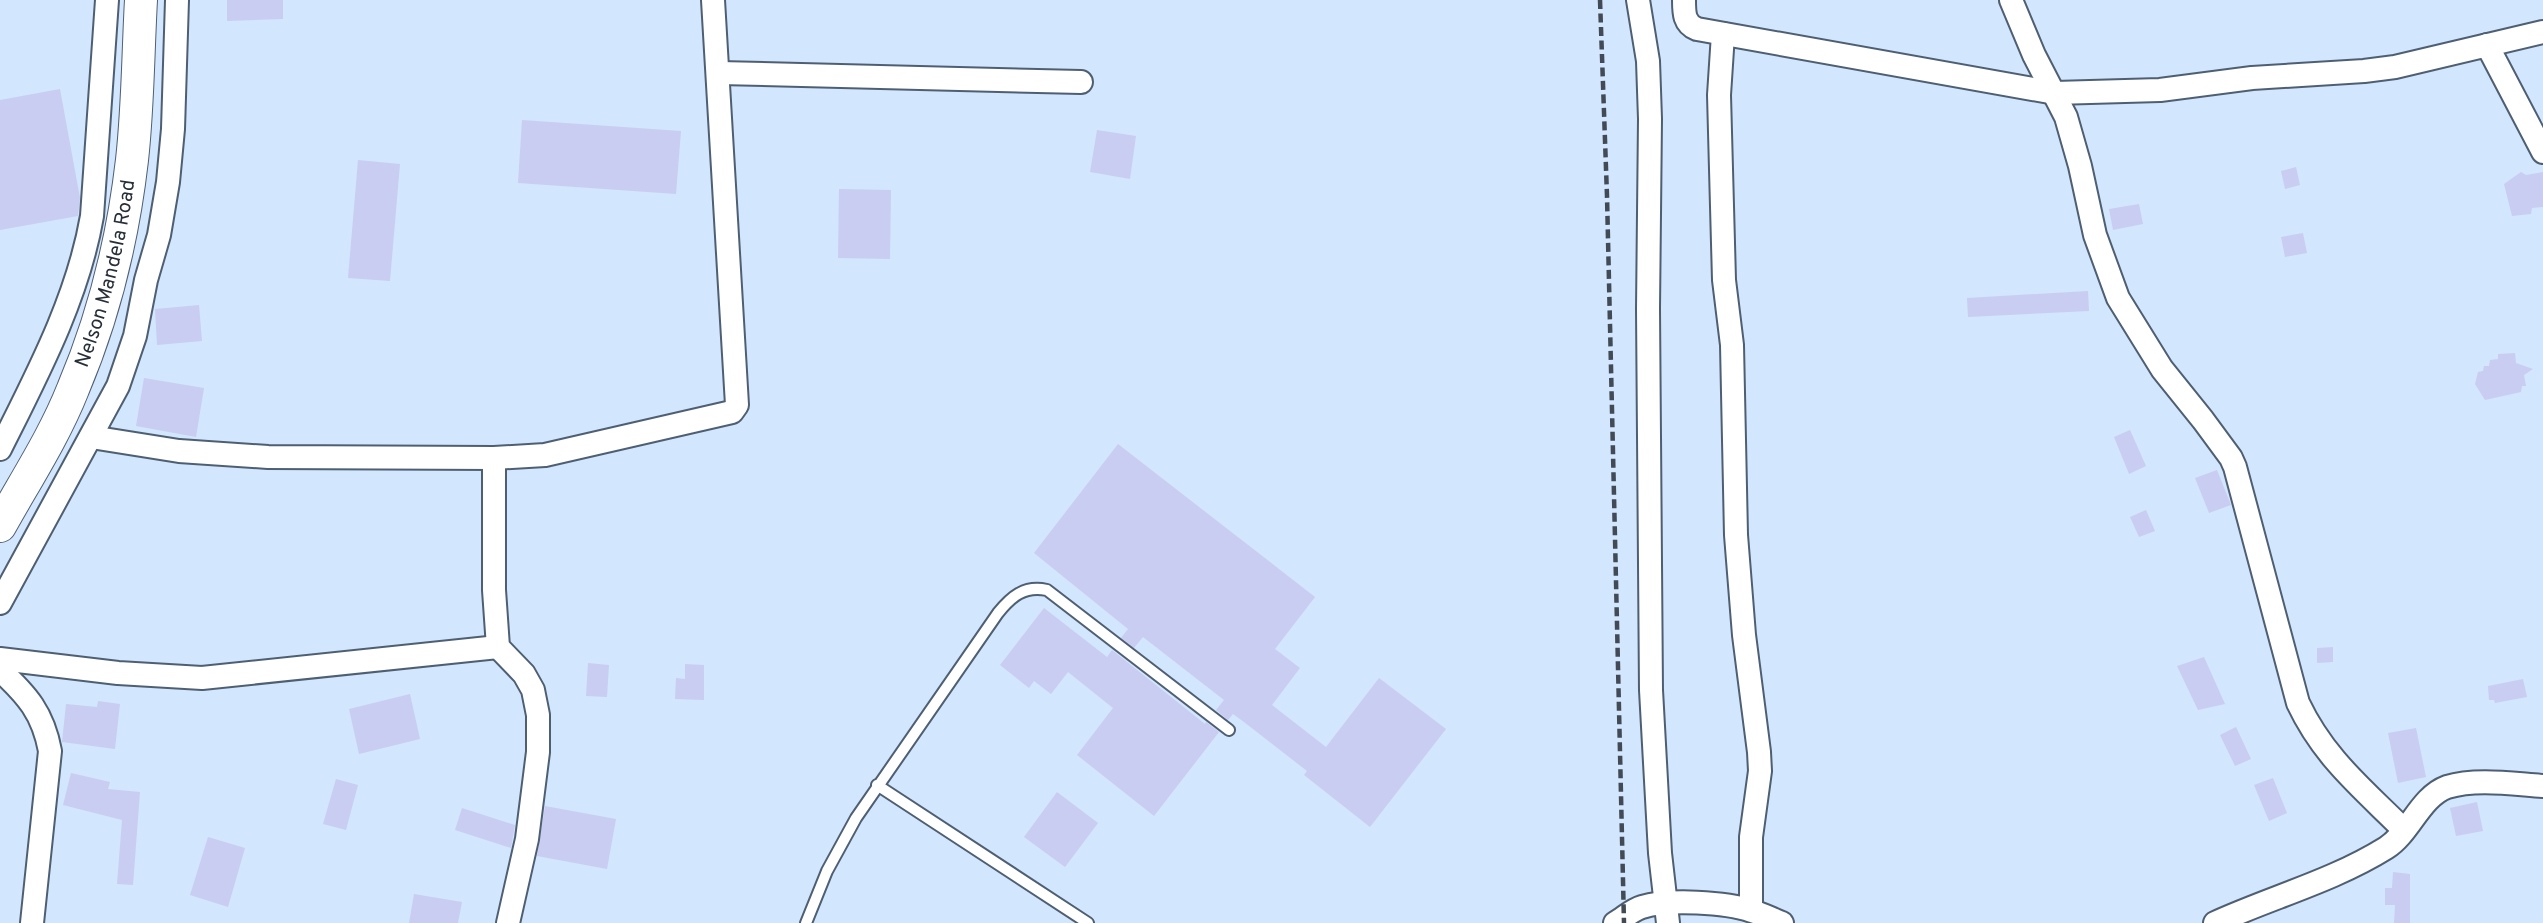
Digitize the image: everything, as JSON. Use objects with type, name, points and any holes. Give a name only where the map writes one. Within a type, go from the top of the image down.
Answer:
[{"type":"main road","name":"Nelson Mandela Road","points":[[0,526],[73,391],[90,345],[113,268],[125,210],[132,158],[141,0]]},
{"type":"street","points":[[0,448],[7,421],[59,325],[88,242],[92,216],[107,0]]},
{"type":"street","points":[[0,603],[118,386],[135,336],[161,225],[173,129],[177,0]]},
{"type":"street","points":[[91,437],[180,451],[268,457],[494,458],[545,455],[725,414],[735,409],[737,405],[713,0]]},
{"type":"street","points":[[1638,0],[1648,61],[1650,119],[1648,309],[1651,690],[1660,853],[1668,913]]},
{"type":"street","points":[[1684,0],[1686,21],[1690,26],[2055,93],[2160,90],[2252,78],[2364,71],[2394,67],[2543,32]]},
{"type":"street","points":[[2011,0],[2034,55],[2055,93],[2073,140],[2094,235],[2118,298],[2162,369],[2217,439],[2235,467],[2298,703],[2326,751],[2404,830]]},
{"type":"street","points":[[1724,34],[1719,95],[1724,280],[1732,345],[1738,557],[1744,634],[1760,771],[1751,837],[1752,916]]},
{"type":"street","points":[[2487,45],[2543,152]]},
{"type":"street","points":[[719,73],[1081,81]]},
{"type":"street","points":[[494,458],[494,590],[498,646],[529,682],[538,715],[538,752],[527,839],[508,923]]},
{"type":"street","points":[[0,659],[118,673],[202,678],[498,646]]},
{"type":"street","points":[[0,670],[31,702],[47,733],[50,751],[32,923]]},
{"type":"street","points":[[2215,923],[2317,883],[2389,846],[2432,797],[2447,788],[2473,784],[2543,786]]},
{"type":"street","points":[[1615,923],[1643,907],[1668,913],[1731,906],[1752,916],[1782,923]]},
{"type":"lane","points":[[806,923],[827,871],[856,818],[998,613],[1012,597],[1032,588],[1047,590],[1229,730]]},
{"type":"lane","points":[[877,785],[1088,923]]},
{"type":"building","points":[[227,0],[283,0],[283,19],[227,21]]},
{"type":"building","points":[[60,89],[80,198],[78,216],[0,230],[0,100]]},
{"type":"building","points":[[522,120],[681,131],[676,194],[518,183]]},
{"type":"building","points":[[1097,130],[1136,136],[1130,179],[1090,172]]},
{"type":"building","points":[[358,160],[400,164],[390,281],[348,278]]},
{"type":"building","points":[[2296,167],[2300,185],[2285,189],[2281,171]]},
{"type":"building","points":[[2521,172],[2526,175],[2543,172],[2543,207],[2532,208],[2531,214],[2512,216],[2504,184]]},
{"type":"building","points":[[839,189],[891,190],[890,259],[838,258]]},
{"type":"building","points":[[2139,204],[2143,224],[2113,230],[2109,209]]},
{"type":"building","points":[[2303,233],[2307,253],[2285,257],[2281,237]]},
{"type":"building","points":[[2088,291],[2089,311],[1968,317],[1967,298]]},
{"type":"building","points":[[199,305],[202,341],[157,345],[155,309]]},
{"type":"building","points":[[2515,353],[2516,363],[2533,369],[2524,375],[2526,386],[2522,386],[2521,392],[2485,400],[2475,384],[2478,372],[2483,371],[2484,366],[2489,366],[2490,360],[2498,359],[2498,354]]},
{"type":"building","points":[[144,378],[204,388],[196,437],[136,426]]},
{"type":"building","points":[[2130,430],[2146,466],[2129,474],[2114,437]]},
{"type":"building","points":[[1118,444],[1315,597],[1275,649],[1300,668],[1272,705],[1326,747],[1379,678],[1446,729],[1370,827],[1304,775],[1307,771],[1244,722],[1233,714],[1228,720],[1216,710],[1224,700],[1143,637],[1134,648],[1121,638],[1128,629],[1034,553]]},
{"type":"building","points":[[2217,470],[2231,505],[2209,513],[2195,478]]},
{"type":"building","points":[[2146,510],[2155,531],[2139,537],[2130,517]]},
{"type":"building","points":[[1044,608],[1107,657],[1112,650],[1205,724],[1206,722],[1219,732],[1154,816],[1077,755],[1113,708],[1068,672],[1051,694],[1034,681],[1029,688],[1000,665]]},
{"type":"building","points":[[2333,647],[2333,662],[2317,663],[2317,648]]},
{"type":"building","points":[[2204,657],[2225,704],[2198,710],[2177,666]]},
{"type":"building","points":[[588,663],[609,665],[607,697],[586,696]]},
{"type":"building","points":[[685,664],[704,665],[704,700],[675,699],[676,678],[685,679]]},
{"type":"building","points":[[2523,679],[2527,697],[2495,703],[2494,700],[2489,700],[2488,686]]},
{"type":"building","points":[[410,694],[420,739],[359,754],[349,709]]},
{"type":"building","points":[[98,701],[120,704],[115,749],[62,742],[66,704],[97,707]]},
{"type":"building","points":[[2236,727],[2251,759],[2235,766],[2220,735]]},
{"type":"building","points":[[2416,728],[2426,777],[2398,783],[2388,733]]},
{"type":"building","points":[[71,773],[110,782],[108,789],[140,792],[133,885],[117,884],[122,820],[63,805]]},
{"type":"building","points":[[2273,778],[2287,813],[2269,821],[2254,785]]},
{"type":"building","points":[[336,779],[358,785],[346,830],[323,824]]},
{"type":"building","points":[[1057,792],[1098,823],[1065,867],[1024,837]]},
{"type":"building","points":[[2477,802],[2483,831],[2456,836],[2450,808]]},
{"type":"building","points":[[545,806],[616,819],[607,869],[537,856]]},
{"type":"building","points":[[462,808],[515,825],[511,848],[455,830]]},
{"type":"building","points":[[208,837],[245,848],[228,907],[190,895]]},
{"type":"building","points":[[2393,872],[2410,874],[2410,923],[2394,923],[2395,905],[2385,905],[2385,888],[2392,888]]},
{"type":"building","points":[[414,894],[462,902],[458,923],[409,923]]},
{"type":"railway","points":[[1600,0],[1607,196],[1624,923]]}]
